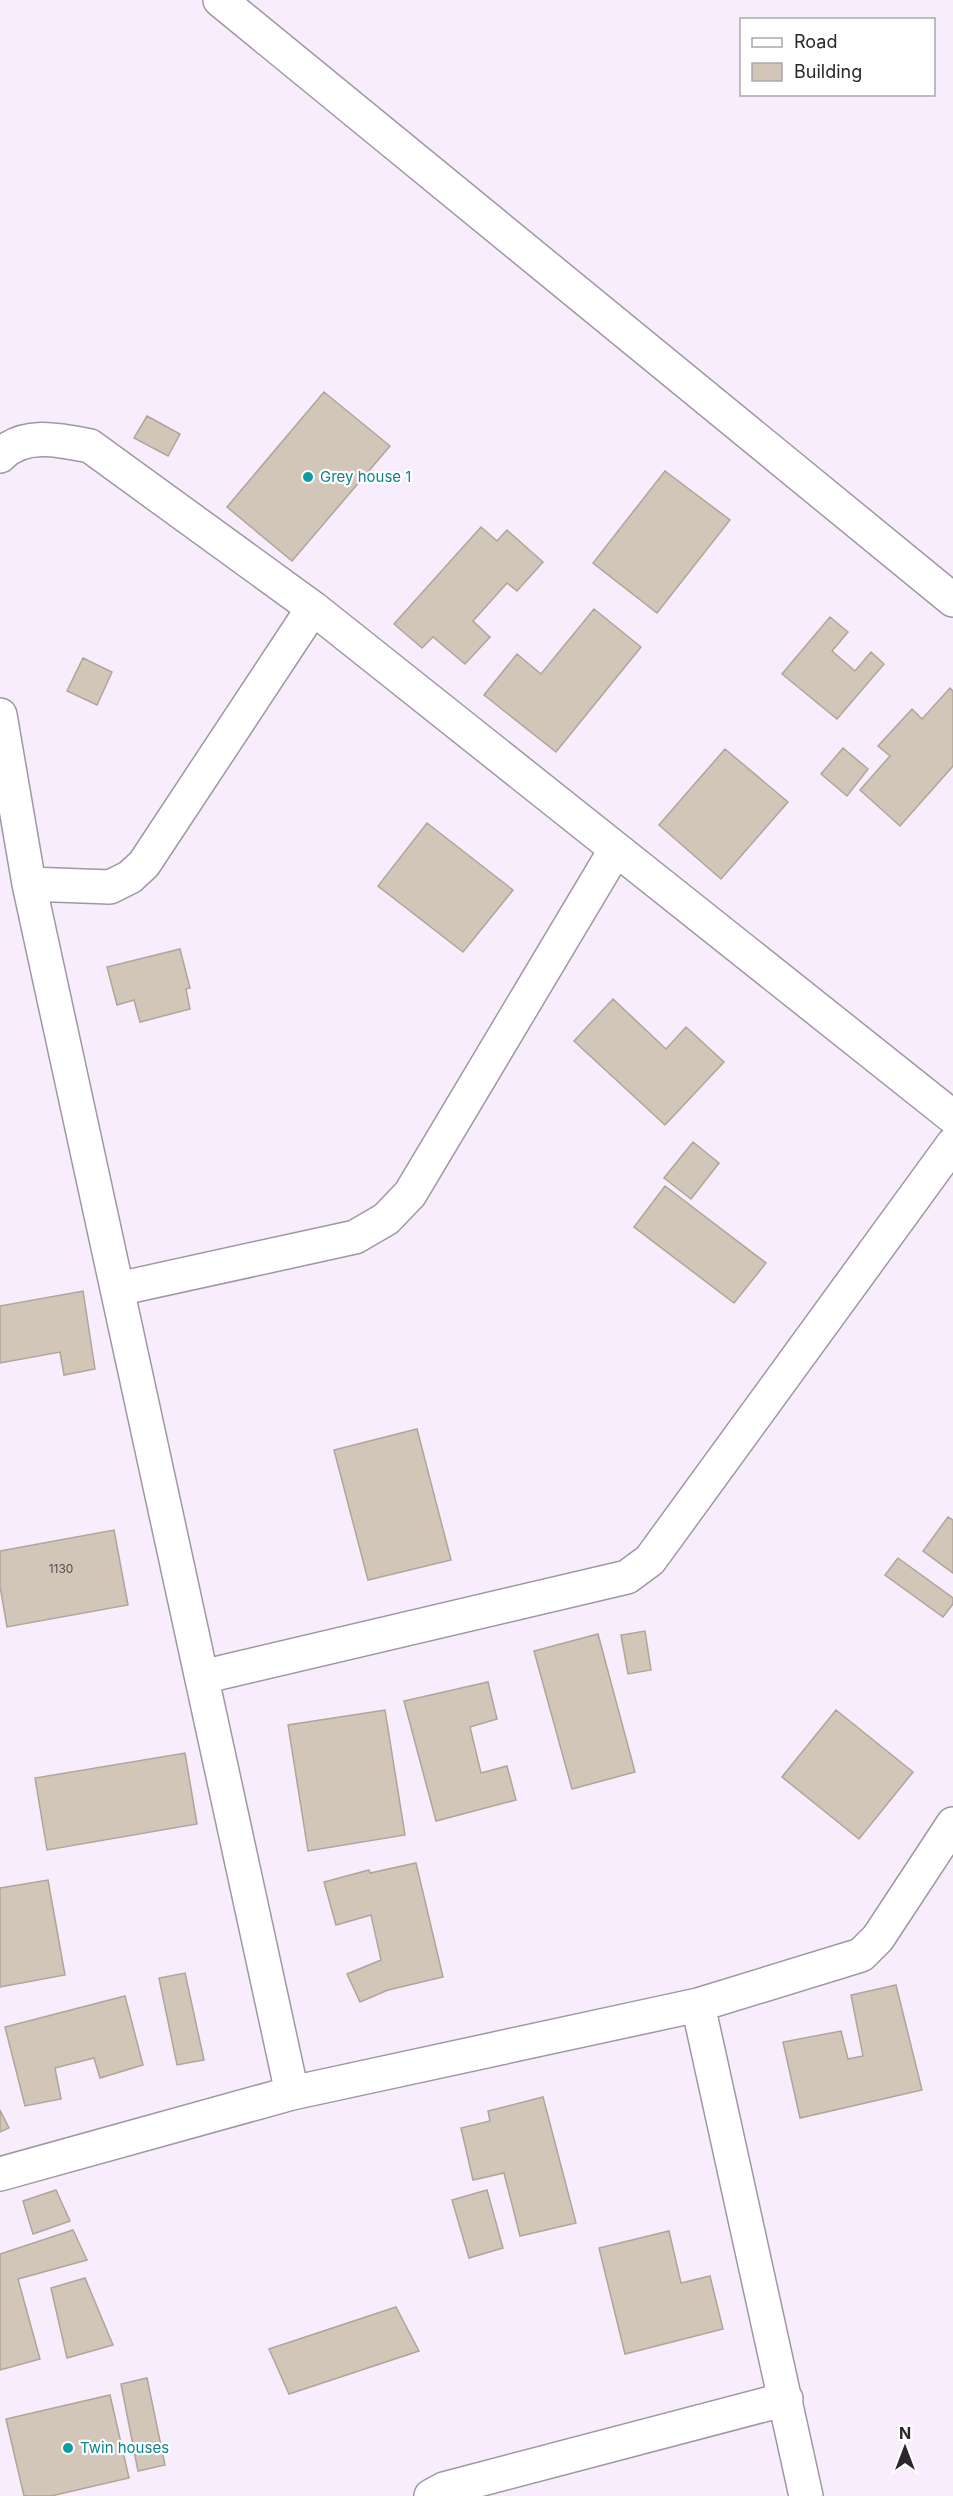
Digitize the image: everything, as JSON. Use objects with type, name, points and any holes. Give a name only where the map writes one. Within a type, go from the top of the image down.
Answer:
[{"type":"street","points":[[220,0],[953,600]]},
{"type":"street","points":[[0,456],[9,447],[50,438],[90,446],[313,608],[953,1117]]},
{"type":"street","points":[[29,884],[110,887],[130,877],[144,864],[313,608]]},
{"type":"street","points":[[0,715],[29,884],[292,2093]]},
{"type":"street","points":[[118,1289],[355,1237],[386,1219],[410,1194],[616,849]]},
{"type":"street","points":[[202,1677],[627,1577],[650,1560],[953,1144]]},
{"type":"street","points":[[0,2174],[292,2093],[698,2005],[861,1955],[878,1938],[953,1824]]},
{"type":"street","points":[[698,2005],[806,2496]]},
{"type":"street","points":[[431,2496],[444,2489],[786,2399]]},
{"type":"building","name":"Grey house 1","points":[[324,392],[390,446],[292,561],[227,507]]},
{"type":"building","points":[[147,416],[180,434],[168,456],[134,438]]},
{"type":"building","points":[[665,471],[730,520],[657,613],[593,563]]},
{"type":"building","points":[[481,527],[497,541],[507,530],[543,562],[517,591],[507,583],[473,621],[490,637],[465,664],[433,637],[422,648],[394,624]]},
{"type":"building","points":[[594,609],[641,647],[556,752],[484,695],[517,654],[541,674]]},
{"type":"building","points":[[830,617],[848,632],[832,651],[855,671],[871,652],[884,664],[837,719],[782,674]]},
{"type":"building","points":[[83,658],[112,672],[97,705],[67,691]]},
{"type":"building","points":[[950,688],[953,691],[953,766],[900,826],[860,790],[890,756],[878,746],[912,709],[922,719]]},
{"type":"building","points":[[843,748],[868,769],[847,796],[821,774]]},
{"type":"building","points":[[725,749],[788,802],[721,879],[659,825]]},
{"type":"building","points":[[427,823],[513,890],[463,952],[378,886]]},
{"type":"building","points":[[180,949],[190,988],[186,989],[190,1009],[140,1022],[134,1000],[117,1005],[107,967]]},
{"type":"building","points":[[613,999],[666,1049],[686,1027],[724,1062],[665,1125],[574,1041]]},
{"type":"building","points":[[693,1142],[719,1163],[691,1199],[664,1178]]},
{"type":"building","points":[[665,1186],[766,1263],[734,1303],[634,1227]]},
{"type":"building","points":[[83,1291],[95,1369],[64,1375],[60,1352],[0,1363],[0,1306]]},
{"type":"building","points":[[417,1429],[451,1560],[368,1580],[334,1450]]},
{"type":"building","points":[[948,1517],[953,1520],[953,1573],[923,1551]]},
{"type":"building","points":[[114,1530],[128,1605],[7,1627],[0,1586],[0,1551]]},
{"type":"building","points":[[898,1558],[953,1598],[953,1604],[943,1617],[885,1575]]},
{"type":"building","points":[[645,1631],[651,1670],[628,1674],[621,1635]]},
{"type":"building","points":[[598,1634],[635,1772],[572,1789],[534,1651]]},
{"type":"building","points":[[488,1682],[497,1719],[470,1727],[481,1773],[507,1766],[516,1800],[436,1821],[404,1701]]},
{"type":"building","points":[[385,1710],[405,1835],[308,1851],[288,1725]]},
{"type":"building","points":[[836,1710],[913,1772],[859,1839],[782,1777]]},
{"type":"building","points":[[185,1753],[197,1824],[47,1850],[35,1778]]},
{"type":"building","points":[[416,1863],[443,1977],[388,1990],[360,2002],[347,1974],[381,1960],[371,1915],[336,1925],[324,1882],[369,1870],[370,1873]]},
{"type":"building","points":[[48,1880],[65,1975],[0,1987],[0,1888]]},
{"type":"building","points":[[185,1973],[204,2060],[177,2065],[159,1978]]},
{"type":"building","points":[[896,1985],[922,2090],[800,2118],[783,2042],[841,2031],[848,2059],[863,2056],[851,1995]]},
{"type":"building","points":[[125,1996],[143,2065],[100,2078],[94,2058],[55,2068],[61,2099],[25,2106],[5,2027]]},
{"type":"building","points":[[543,2097],[576,2223],[520,2236],[504,2173],[473,2180],[461,2128],[490,2121],[488,2111]]},
{"type":"building","points":[[0,2110],[9,2128],[0,2132]]},
{"type":"building","points":[[56,2190],[70,2221],[33,2234],[23,2201]]},
{"type":"building","points":[[487,2190],[503,2248],[469,2258],[452,2200]]},
{"type":"building","points":[[73,2230],[87,2260],[18,2279],[40,2359],[0,2370],[0,2254]]},
{"type":"building","points":[[669,2231],[681,2283],[710,2276],[723,2329],[625,2354],[599,2248]]},
{"type":"building","points":[[85,2278],[113,2345],[67,2358],[51,2288]]},
{"type":"building","points":[[396,2307],[419,2351],[289,2394],[269,2349]]},
{"type":"building","points":[[147,2378],[165,2465],[138,2471],[121,2384]]},
{"type":"building","name":"Twin houses","points":[[110,2395],[129,2478],[51,2496],[24,2496],[6,2419]]},
{"type":"place","name":"Grey house 1","points":[[308,477]]},
{"type":"place","name":"Twin houses","points":[[68,2448]]}]
